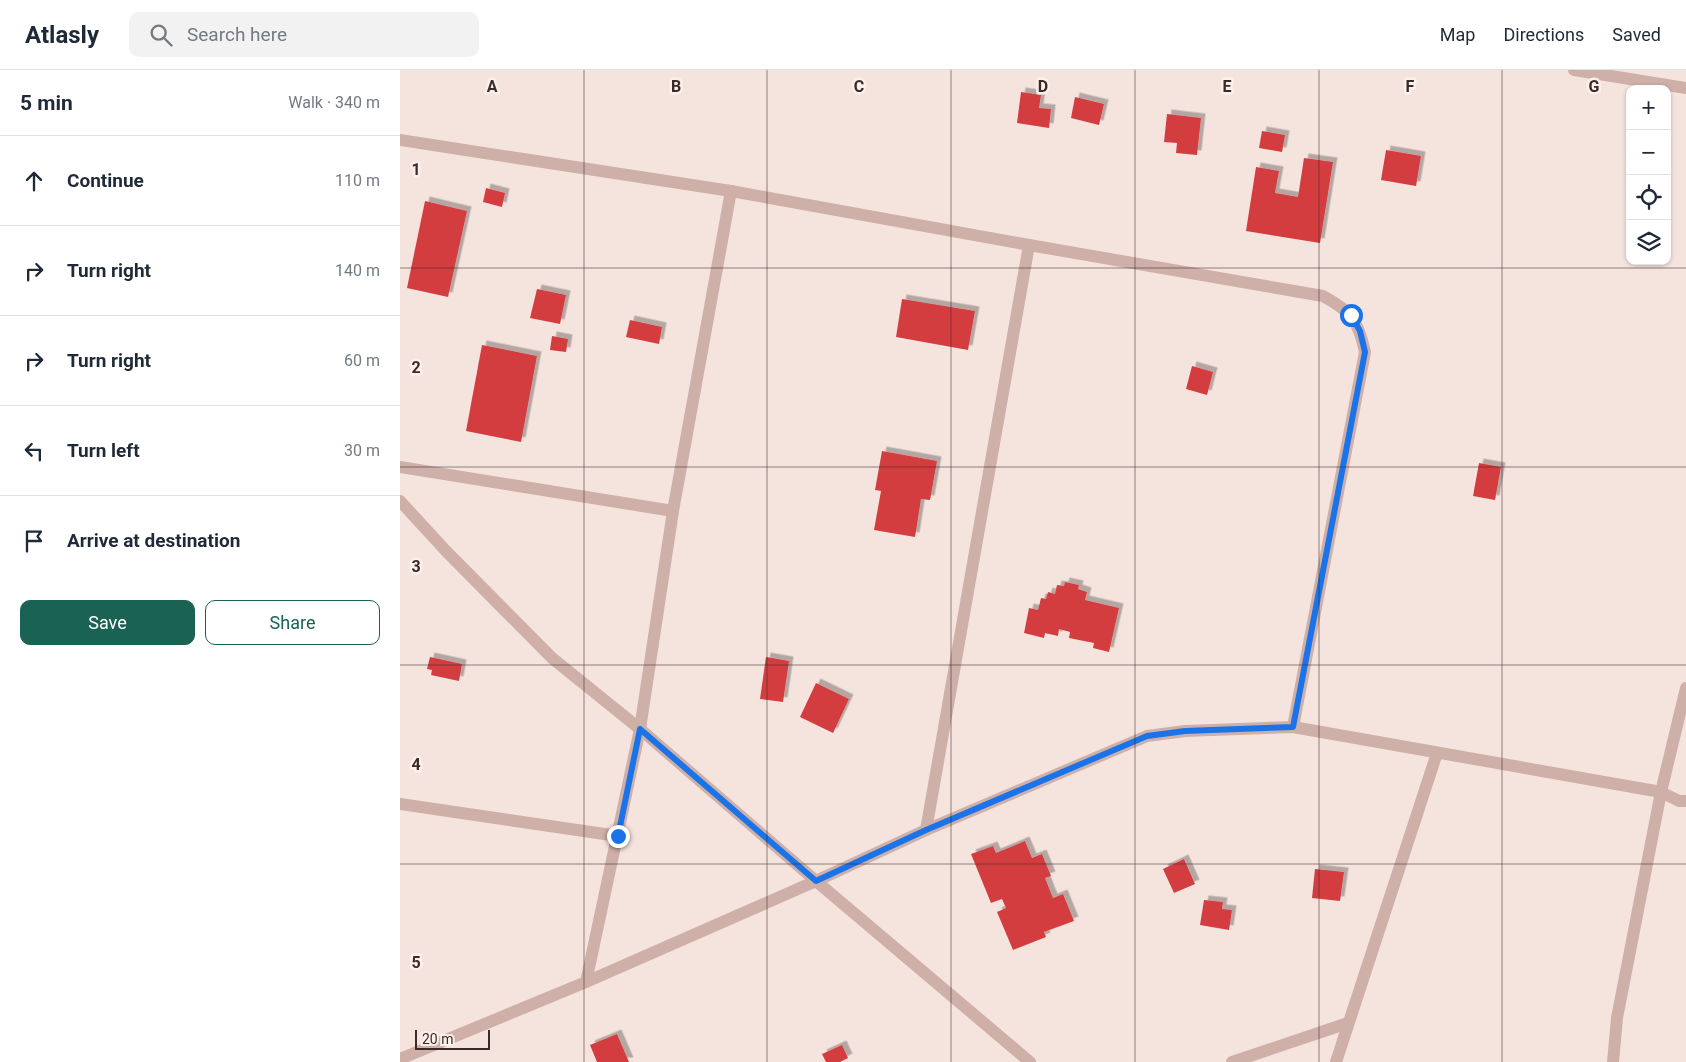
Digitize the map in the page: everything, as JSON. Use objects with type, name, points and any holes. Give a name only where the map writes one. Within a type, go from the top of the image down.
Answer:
[{"type":"street","points":[[1574,70],[1686,88]]},
{"type":"street","points":[[400,140],[731,191],[1323,296],[1337,304],[1351,315],[1360,331],[1365,352],[1293,727]]},
{"type":"street","points":[[586,982],[640,729],[673,510],[731,191]]},
{"type":"street","points":[[926,830],[1029,245]]},
{"type":"street","points":[[400,467],[673,510]]},
{"type":"street","points":[[400,501],[446,551],[552,658],[640,729],[1030,1062]]},
{"type":"street","points":[[1613,1062],[1617,1018],[1662,792],[1686,688]]},
{"type":"street","points":[[400,1059],[586,982],[816,881],[926,830],[1147,736],[1185,731],[1293,727],[1662,792],[1679,801],[1686,801]]},
{"type":"street","points":[[1336,1062],[1436,753]]},
{"type":"street","points":[[400,804],[618,836]]},
{"type":"street","points":[[1232,1062],[1348,1023]]},
{"type":"building","points":[[1021,92],[1041,95],[1039,108],[1051,109],[1049,128],[1017,123]]},
{"type":"building","points":[[1075,97],[1104,104],[1099,125],[1071,118]]},
{"type":"building","points":[[1167,114],[1201,118],[1197,155],[1176,153],[1177,143],[1164,142]]},
{"type":"building","points":[[1262,131],[1285,135],[1282,152],[1259,148]]},
{"type":"building","points":[[1386,150],[1421,156],[1416,186],[1381,180]]},
{"type":"building","points":[[1304,158],[1333,162],[1320,243],[1246,231],[1256,167],[1279,171],[1275,193],[1298,197]]},
{"type":"building","points":[[486,188],[505,193],[502,207],[483,202]]},
{"type":"building","points":[[425,201],[467,211],[448,297],[407,288]]},
{"type":"building","points":[[537,289],[566,295],[560,324],[530,318]]},
{"type":"building","points":[[902,299],[975,311],[968,350],[896,337]]},
{"type":"building","points":[[630,320],[662,327],[659,344],[626,337]]},
{"type":"building","points":[[552,336],[568,339],[566,352],[550,350]]},
{"type":"building","points":[[482,345],[537,356],[521,442],[466,431]]},
{"type":"building","points":[[1192,366],[1213,372],[1207,395],[1186,389]]},
{"type":"building","points":[[882,451],[937,461],[930,500],[921,499],[915,537],[874,530],[881,491],[875,490]]},
{"type":"building","points":[[1479,463],[1501,467],[1495,500],[1473,496]]},
{"type":"building","points":[[1065,582],[1079,585],[1078,589],[1087,592],[1085,600],[1119,608],[1109,652],[1093,648],[1094,643],[1069,638],[1070,632],[1059,629],[1058,636],[1045,633],[1044,638],[1024,633],[1029,608],[1038,610],[1041,598],[1046,599],[1048,592],[1055,594],[1057,585],[1064,586]]},
{"type":"building","points":[[430,657],[462,664],[459,681],[431,675],[432,670],[427,669]]},
{"type":"building","points":[[766,657],[789,661],[783,702],[760,699]]},
{"type":"building","points":[[816,683],[849,699],[833,733],[800,717]]},
{"type":"building","points":[[1025,841],[1032,858],[1042,854],[1051,876],[1045,878],[1053,898],[1063,894],[1074,921],[1044,932],[1046,937],[1013,950],[997,912],[1006,908],[1002,899],[991,903],[971,854],[993,846],[996,853]]},
{"type":"building","points":[[1184,859],[1195,884],[1174,893],[1163,869]]},
{"type":"building","points":[[1315,869],[1344,872],[1340,901],[1312,898]]},
{"type":"building","points":[[1204,900],[1223,902],[1222,909],[1232,910],[1229,930],[1200,925]]},
{"type":"building","points":[[617,1034],[629,1062],[597,1062],[590,1045]]},
{"type":"building","points":[[842,1045],[848,1058],[840,1062],[826,1062],[822,1054]]},
{"type":"route","points":[[618,836],[640,729],[816,881],[1017,790],[1147,736],[1185,731],[1293,727],[1365,352],[1360,331],[1351,315]]}]
